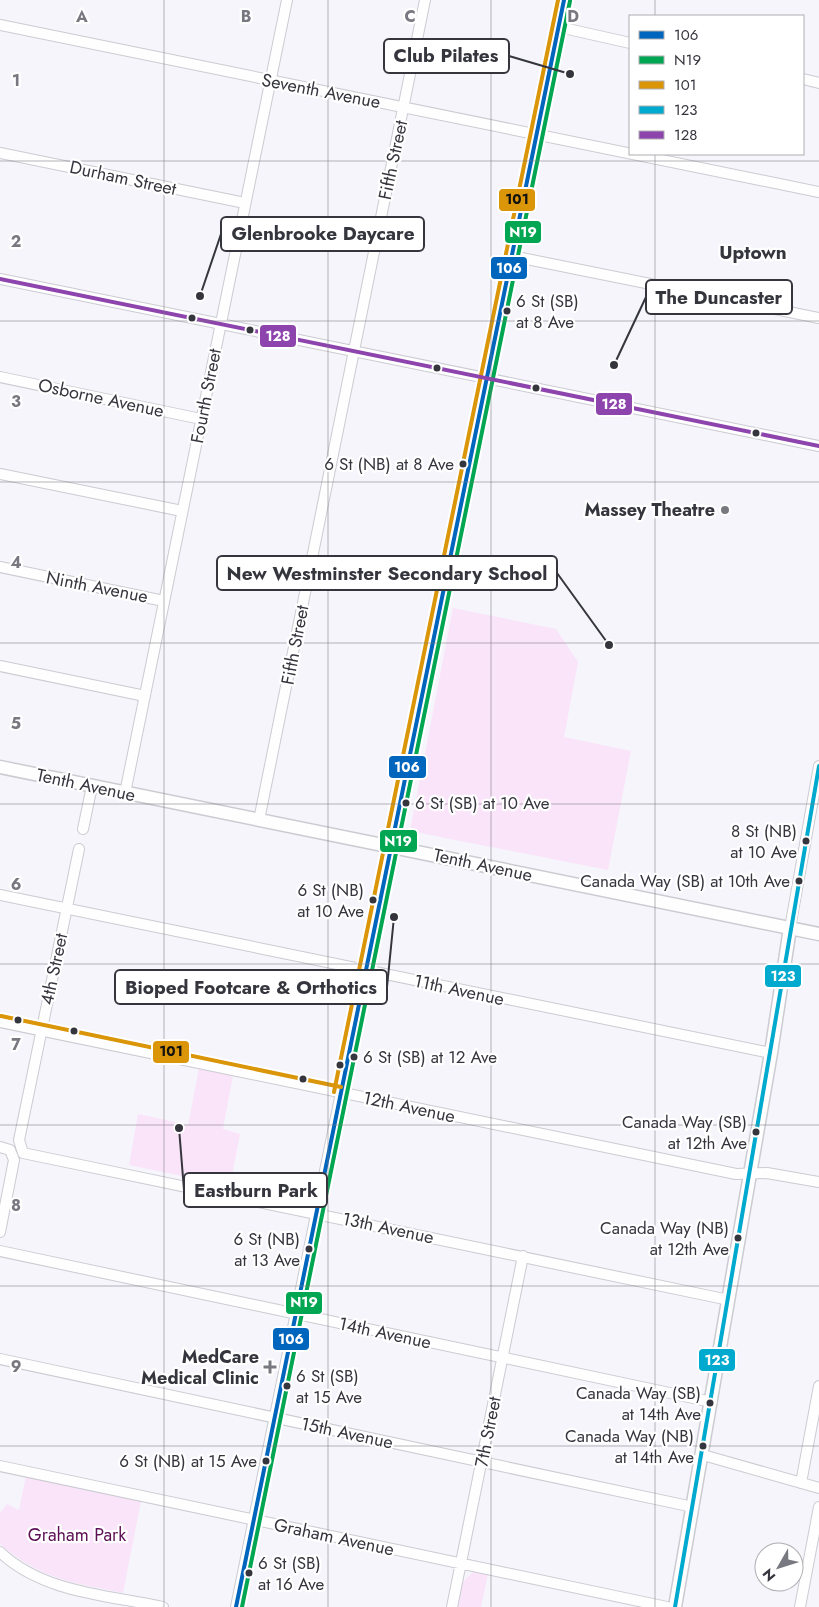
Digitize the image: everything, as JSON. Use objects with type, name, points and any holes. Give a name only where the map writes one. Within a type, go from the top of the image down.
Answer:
[{"type":"main road","name":"Tenth Avenue","points":[[0,767],[819,934]]},
{"type":"main road","points":[[675,1607],[772,1053],[790,928]]},
{"type":"street","name":"Fourth Street","points":[[125,793],[287,0]]},
{"type":"street","name":"Fifth Street","points":[[259,820],[426,0]]},
{"type":"street","points":[[236,1607],[564,0]]},
{"type":"street","name":"Seventh Avenue","points":[[0,25],[629,154]]},
{"type":"street","points":[[559,28],[629,43]]},
{"type":"street","points":[[804,79],[819,83]]},
{"type":"street","name":"Durham Street","points":[[0,153],[245,203]]},
{"type":"street","name":"Seventh Avenue","points":[[636,155],[819,192]]},
{"type":"street","points":[[512,256],[819,318]]},
{"type":"street","points":[[0,279],[354,353],[819,446]]},
{"type":"street","name":"Osborne Avenue","points":[[0,377],[201,419]]},
{"type":"street","points":[[0,474],[182,511]]},
{"type":"street","name":"Ninth Avenue","points":[[0,567],[164,601]]},
{"type":"street","points":[[0,666],[145,696]]},
{"type":"street","points":[[790,928],[815,811],[819,766]]},
{"type":"street","points":[[83,829],[92,786]]},
{"type":"street","name":"4th Street","points":[[0,1232],[79,849]]},
{"type":"street","name":"11th Avenue","points":[[0,895],[772,1053]]},
{"type":"street","name":"12th Avenue","points":[[0,1022],[736,1174],[767,1172],[819,1182]]},
{"type":"street","name":"13th Avenue","points":[[0,1147],[16,1150],[28,1155],[316,1213],[729,1300]]},
{"type":"street","name":"14th Avenue","points":[[0,1252],[712,1402]]},
{"type":"street","name":"7th Street","points":[[452,1607],[523,1256]]},
{"type":"street","name":"15th Avenue","points":[[0,1359],[693,1507]]},
{"type":"street","points":[[802,1483],[819,1386]]},
{"type":"street","points":[[703,1455],[819,1488]]},
{"type":"street","name":"Graham Avenue","points":[[0,1466],[668,1607]]},
{"type":"street","points":[[800,1607],[819,1507]]},
{"type":"street","points":[[0,1552],[26,1572],[45,1581],[163,1607]]},
{"type":"green space","points":[[453,608],[556,629],[578,662],[564,737],[631,751],[608,870],[410,831]]},
{"type":"green space","points":[[199,1068],[233,1075],[223,1129],[240,1134],[230,1186],[129,1165],[138,1114],[188,1125]]},
{"type":"green space","name":"Graham Park","points":[[26,1476],[141,1501],[123,1593],[58,1578],[30,1565],[0,1544],[0,1513],[7,1504],[19,1510]]},
{"type":"green space","points":[[473,1572],[488,1574],[481,1607],[458,1607],[463,1582]]},
{"type":"transit line","name":"101","points":[[334,1092],[558,0]]},
{"type":"transit line","name":"106","points":[[236,1607],[564,0]]},
{"type":"transit line","name":"N19","points":[[242,1607],[570,1]]},
{"type":"transit line","name":"128","points":[[0,279],[819,446]]},
{"type":"transit line","name":"123","points":[[675,1607],[819,766]]},
{"type":"transit line","name":"101","points":[[1,1016],[341,1087]]},
{"type":"place","name":"Club Pilates","points":[[570,74]]},
{"type":"place","name":"Glenbrooke Daycare","points":[[200,296]]},
{"type":"place","name":"6 St (SB) at 8 Ave","points":[[507,311]]},
{"type":"place","name":"The Duncaster","points":[[614,365]]},
{"type":"place","name":"6 St (NB) at 8 Ave","points":[[463,464]]},
{"type":"place","name":"Massey Theatre","points":[[725,510]]},
{"type":"place","name":"New Westminster Secondary School","points":[[609,645]]},
{"type":"place","name":"6 St (SB) at 10 Ave","points":[[406,803]]},
{"type":"place","name":"8 St (NB) at 10 Ave","points":[[806,841]]},
{"type":"place","name":"Canada Way (SB) at 10th Ave","points":[[799,881]]},
{"type":"place","name":"6 St (NB) at 10 Ave","points":[[373,900]]},
{"type":"place","name":"Bioped Footcare & Orthotics","points":[[394,917]]},
{"type":"place","name":"6 St (SB) at 12 Ave","points":[[354,1057]]},
{"type":"place","name":"Eastburn Park","points":[[179,1128]]},
{"type":"place","name":"Canada Way (SB) at 12th Ave","points":[[756,1132]]},
{"type":"place","name":"Canada Way (NB) at 12th Ave","points":[[738,1238]]},
{"type":"place","name":"6 St (NB) at 13 Ave","points":[[309,1249]]},
{"type":"place","name":"MedCare Medical Clinic","points":[[270,1367]]},
{"type":"place","name":"6 St (SB) at 15 Ave","points":[[287,1386]]},
{"type":"place","name":"Canada Way (SB) at 14th Ave","points":[[710,1403]]},
{"type":"place","name":"Canada Way (NB) at 14th Ave","points":[[703,1446]]},
{"type":"place","name":"6 St (NB) at 15 Ave","points":[[266,1461]]},
{"type":"place","name":"6 St (SB) at 16 Ave","points":[[249,1573]]},
{"type":"district","name":"Uptown","points":[[753,252]]}]
